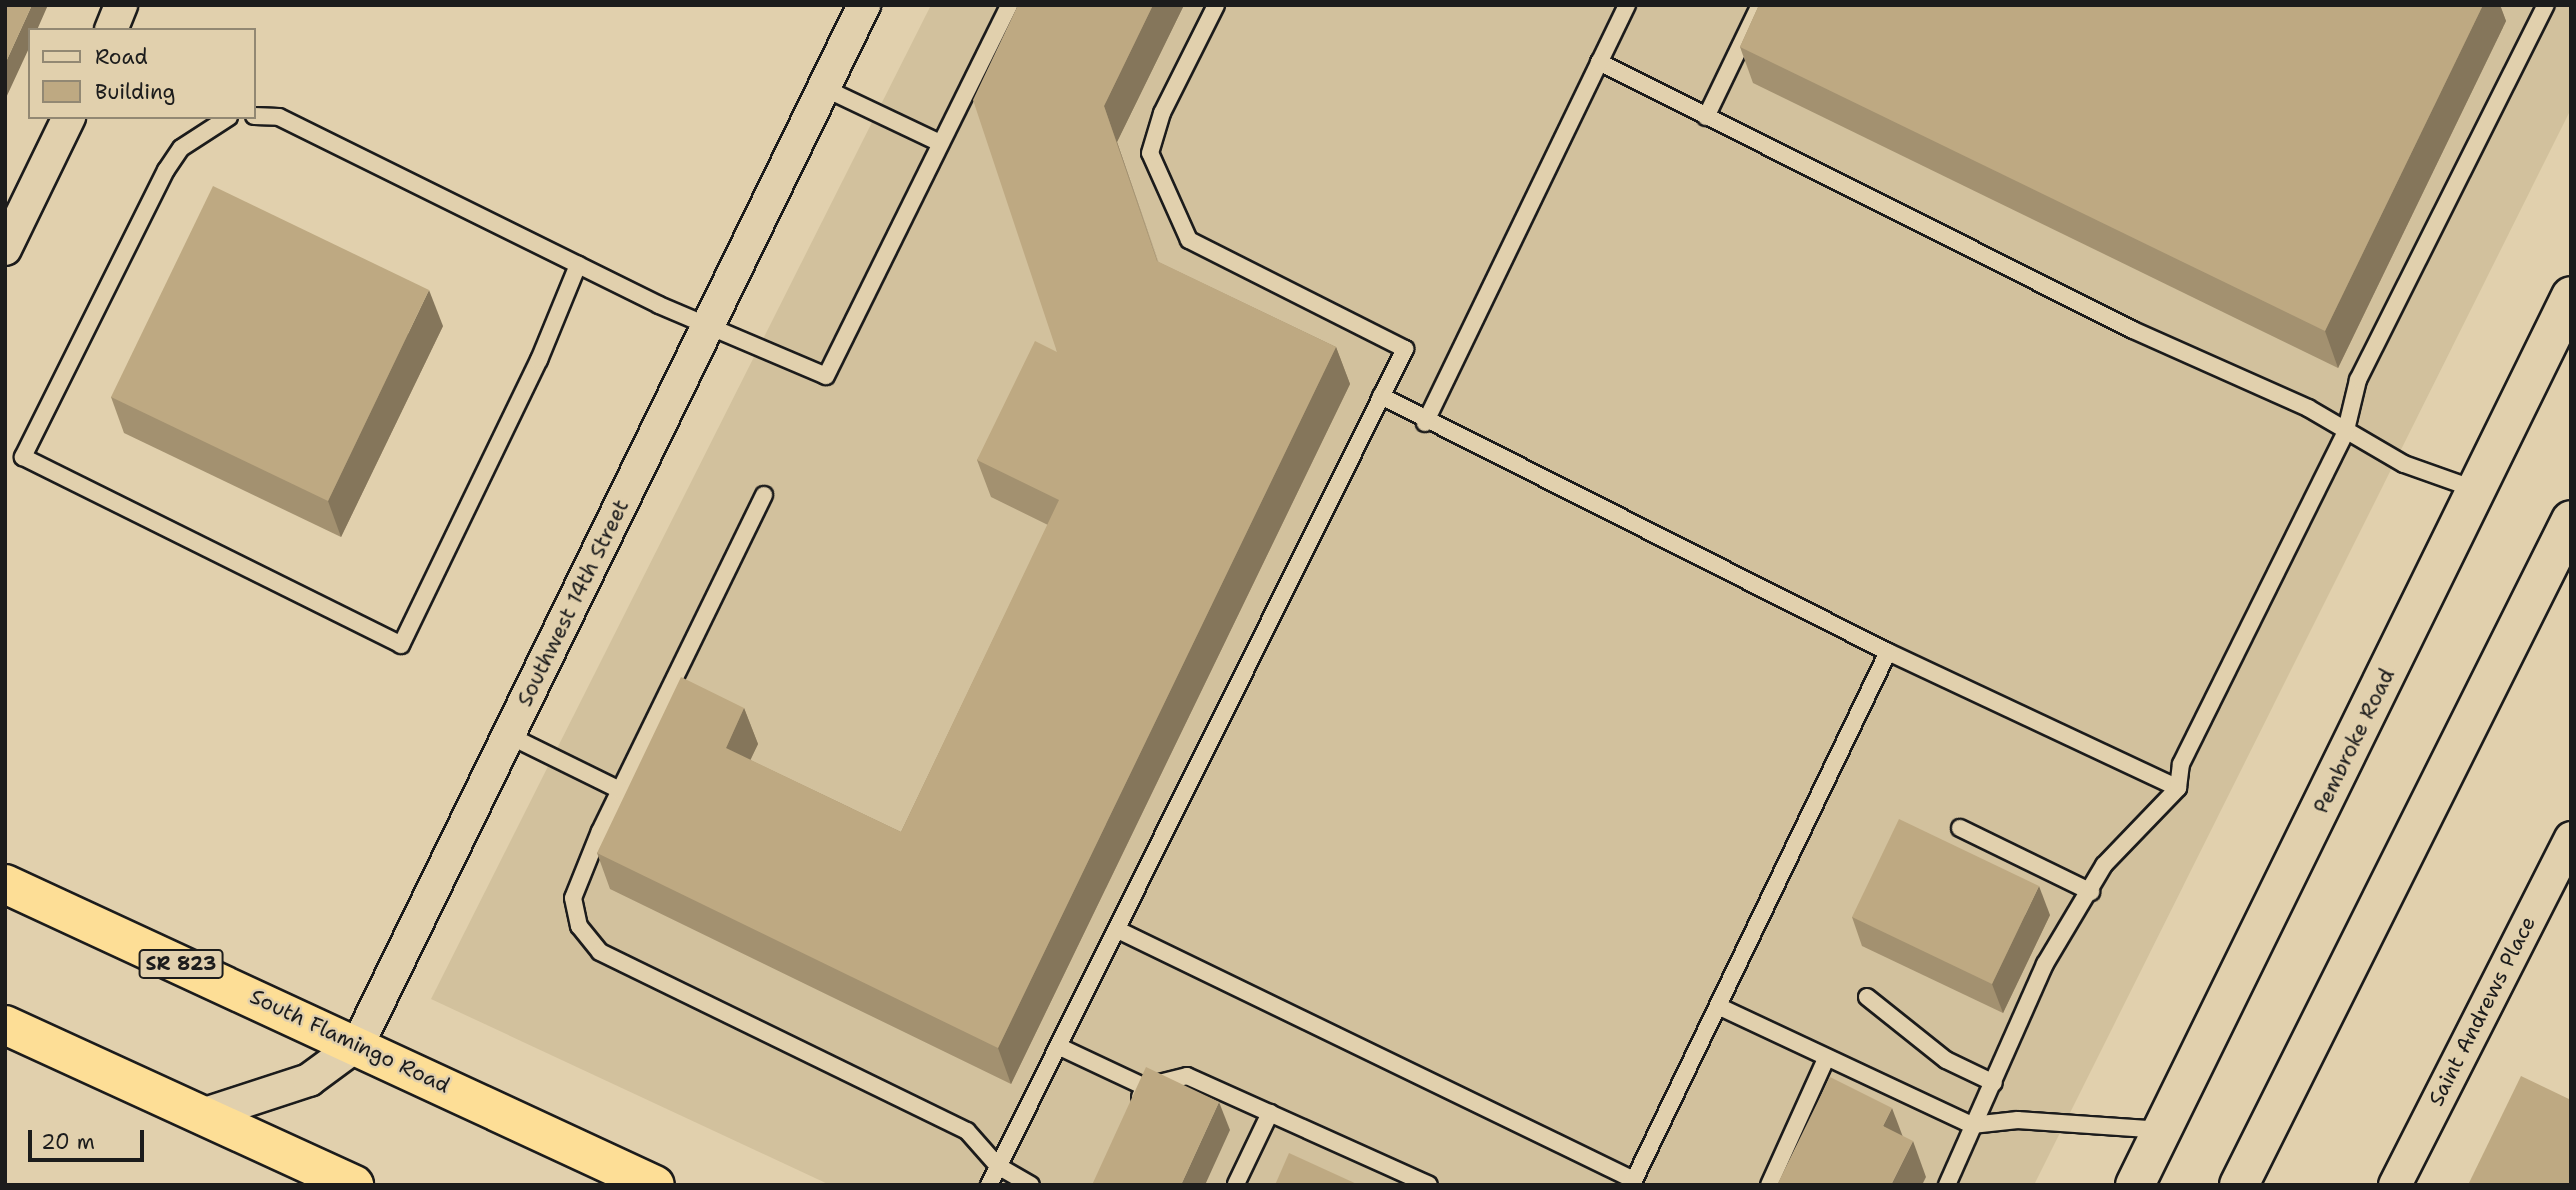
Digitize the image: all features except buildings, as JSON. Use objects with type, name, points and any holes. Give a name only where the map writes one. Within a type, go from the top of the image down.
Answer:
[{"type":"highway","name":"South Flamingo Road","points":[[5,884],[358,1044],[655,1185]]},
{"type":"highway","points":[[5,1025],[354,1185]]},
{"type":"main road","name":"Pembroke Road","points":[[2135,1185],[2571,296]]},
{"type":"main road","points":[[2239,1185],[2571,520]]},
{"type":"street","points":[[112,28],[121,5]]},
{"type":"street","name":"Southwest 14th Street","points":[[202,1115],[309,1080],[358,1044],[864,5]]},
{"type":"street","points":[[5,249],[68,119]]},
{"type":"street","name":"Saint Andrews Place","points":[[2395,1185],[2571,838]]},
{"type":"lane","points":[[256,116],[279,117],[578,265],[826,376],[1009,5]]},
{"type":"lane","points":[[989,1185],[1060,1047],[1093,968],[1118,930],[1405,349],[1189,240],[1150,153],[1162,113],[1216,5]]},
{"type":"lane","points":[[1425,423],[1627,5]]},
{"type":"lane","points":[[1706,117],[1760,5]]},
{"type":"lane","points":[[1947,1185],[2045,964],[2091,892],[2104,865],[2178,788],[2181,764],[2345,434],[2358,380],[2546,5]]},
{"type":"lane","points":[[1599,62],[2133,330],[2308,408],[2345,434],[2477,490]]},
{"type":"lane","points":[[824,88],[940,143]]},
{"type":"lane","points":[[226,119],[181,148],[166,170],[23,457],[401,645],[539,360],[578,265]]},
{"type":"lane","points":[[1381,396],[1425,423],[1888,652],[2178,788]]},
{"type":"lane","points":[[764,495],[620,790],[573,898],[579,926],[600,952],[967,1131],[998,1166],[1031,1185]]},
{"type":"lane","points":[[1118,930],[1634,1180],[1720,1007],[1888,652]]},
{"type":"lane","points":[[508,735],[620,790]]},
{"type":"lane","points":[[1960,828],[2091,892]]},
{"type":"lane","points":[[1867,997],[1946,1060],[1994,1083]]},
{"type":"lane","points":[[1720,1007],[1826,1059],[1972,1125],[2018,1120],[2162,1130]]},
{"type":"lane","points":[[1060,1047],[1145,1087],[1187,1076],[1429,1185]]},
{"type":"lane","points":[[1769,1185],[1826,1059]]},
{"type":"lane","points":[[1129,1120],[1145,1087]]},
{"type":"lane","points":[[1236,1184],[1269,1113]]},
{"type":"shaded area","points":[[931,5],[2571,5],[2571,109],[2034,1185],[830,1185],[431,999]]}]
